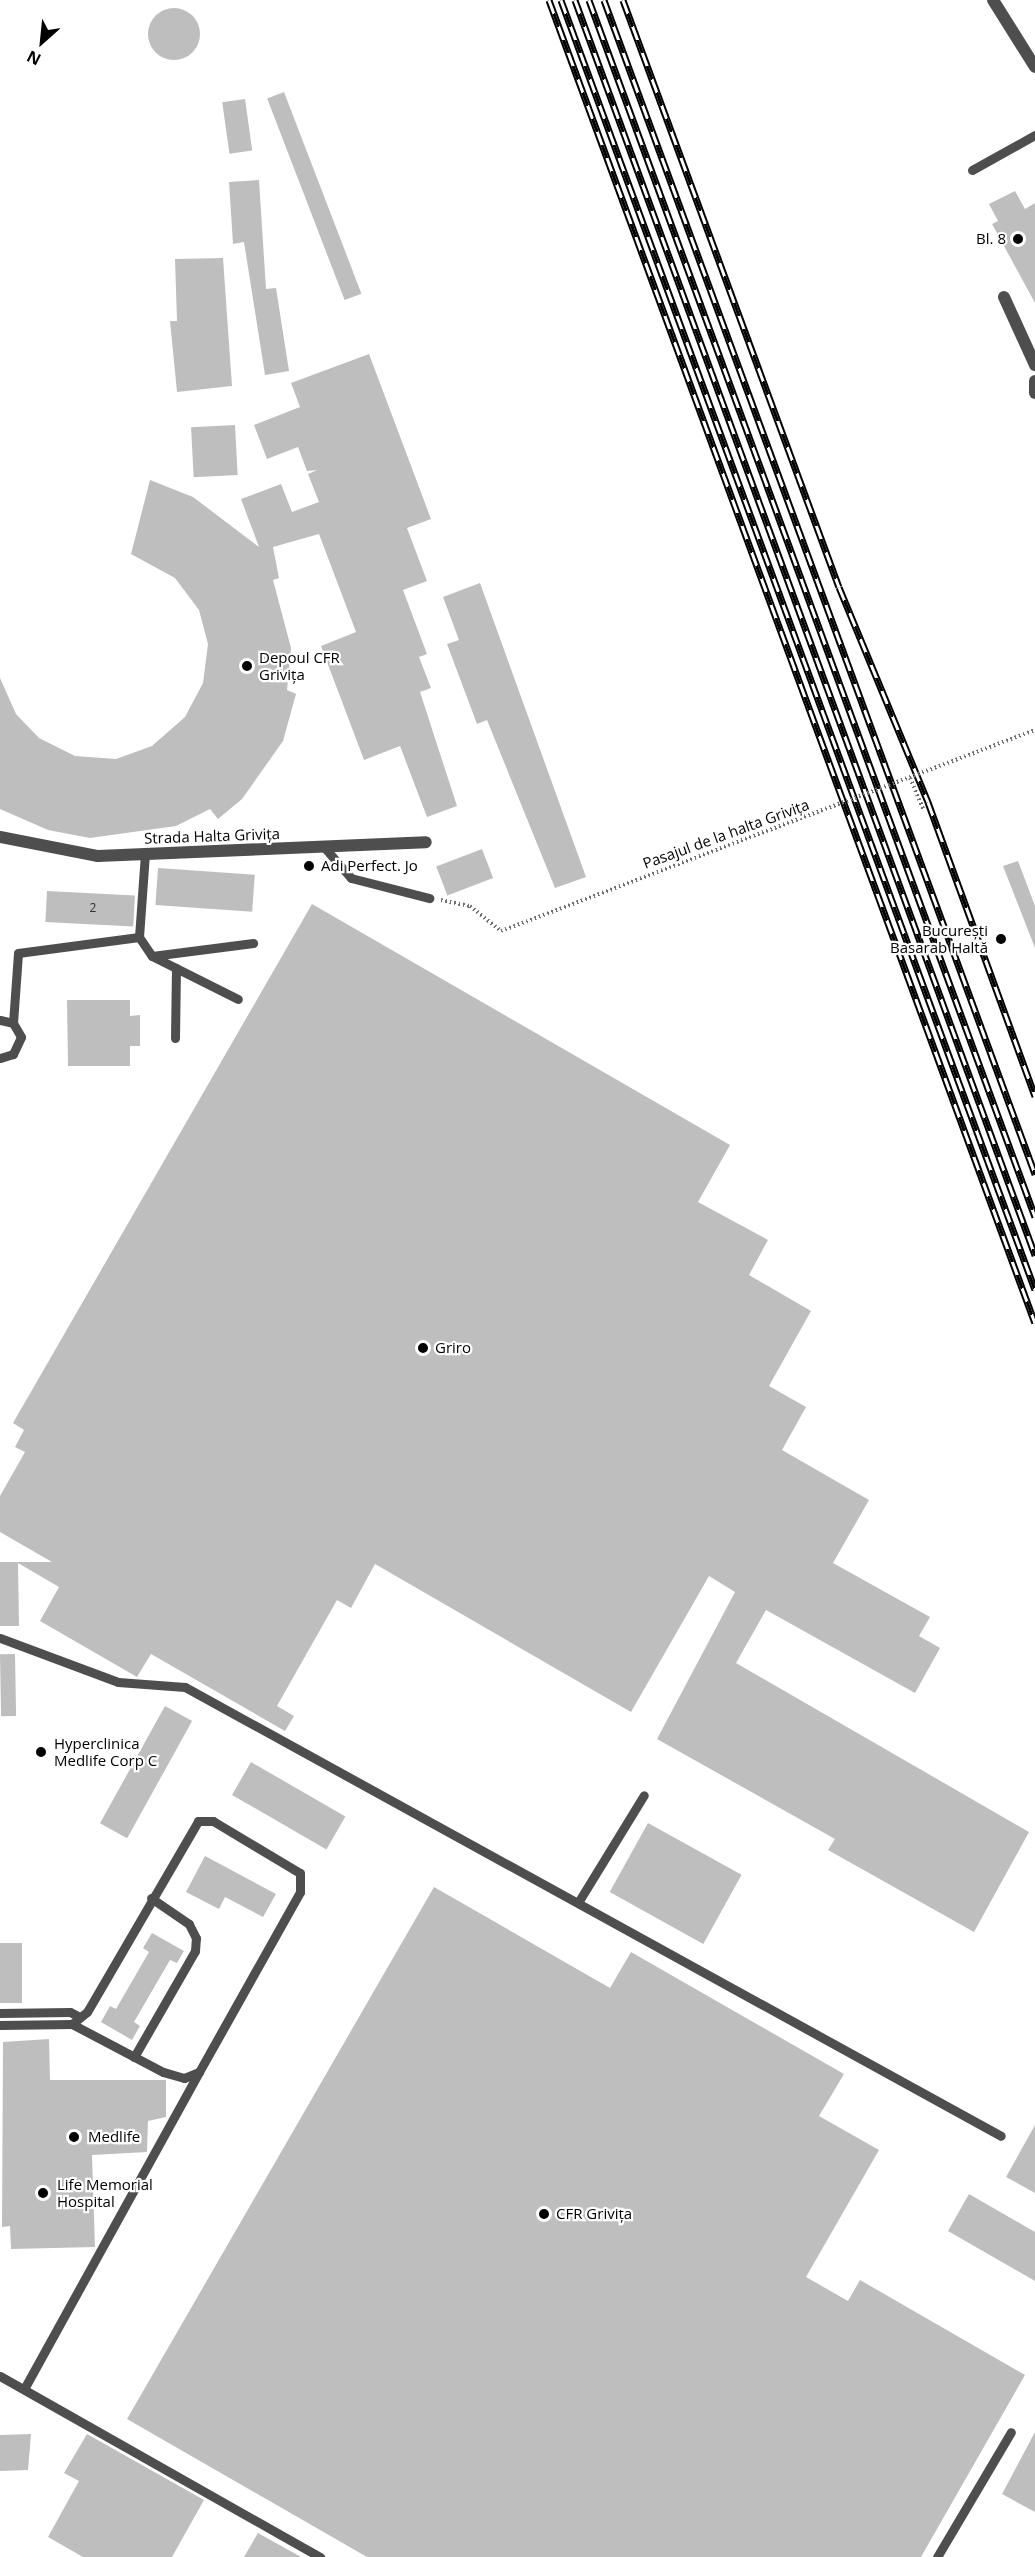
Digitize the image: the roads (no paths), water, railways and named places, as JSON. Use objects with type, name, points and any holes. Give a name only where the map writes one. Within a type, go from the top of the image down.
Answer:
[{"type":"street","points":[[993,0],[1035,67]]},
{"type":"street","points":[[1004,297],[1035,365]]},
{"type":"street","points":[[1035,381],[1035,393]]},
{"type":"street","name":"Strada Halta Grivița","points":[[0,837],[98,856],[426,842]]},
{"type":"lane","points":[[972,170],[1035,135]]},
{"type":"lane","points":[[324,847],[351,878],[429,898]]},
{"type":"lane","points":[[145,854],[140,937],[152,956],[238,999]]},
{"type":"lane","points":[[0,1058],[13,1054],[20,1043],[12,1023],[18,953],[140,937]]},
{"type":"lane","points":[[152,956],[253,943]]},
{"type":"lane","points":[[175,1038],[176,968]]},
{"type":"lane","points":[[0,1020],[12,1023]]},
{"type":"lane","points":[[0,1638],[118,1682],[185,1687],[579,1901],[1001,2136]]},
{"type":"lane","points":[[579,1901],[644,1795]]},
{"type":"lane","points":[[24,2390],[300,1892],[300,1873],[203,1820],[190,1827],[151,1898],[80,2017],[72,2024]]},
{"type":"lane","points":[[134,2057],[195,1945],[189,1924],[151,1898]]},
{"type":"lane","points":[[0,2013],[70,2012],[80,2017]]},
{"type":"lane","points":[[0,2025],[72,2024],[176,2077],[199,2072]]},
{"type":"lane","points":[[0,2376],[320,2557]]},
{"type":"lane","points":[[937,2557],[1011,2432]]},
{"type":"railway","points":[[549,0],[1035,1323]]},
{"type":"railway","points":[[561,0],[1035,1290]]},
{"type":"railway","points":[[575,0],[1035,1255]]},
{"type":"railway","points":[[589,0],[1035,1217]]},
{"type":"railway","points":[[604,0],[1035,1174]]},
{"type":"railway","points":[[623,0],[839,587],[928,802],[1035,1096]]},
{"type":"place","name":"Bl. 8","points":[[1018,239]]},
{"type":"place","name":"Depoul CFR Grivița","points":[[247,666]]},
{"type":"place","name":"Adi Perfect. Jo","points":[[309,866]]},
{"type":"place","name":"București Basarab Haltă","points":[[1001,939]]},
{"type":"place","name":"Griro","points":[[423,1348]]},
{"type":"place","name":"Hyperclinica Medlife Corp C","points":[[41,1752]]},
{"type":"place","name":"Medlife","points":[[74,2137]]},
{"type":"place","name":"Life Memorial Hospital","points":[[43,2193]]},
{"type":"place","name":"CFR Grivița","points":[[544,2214]]}]
